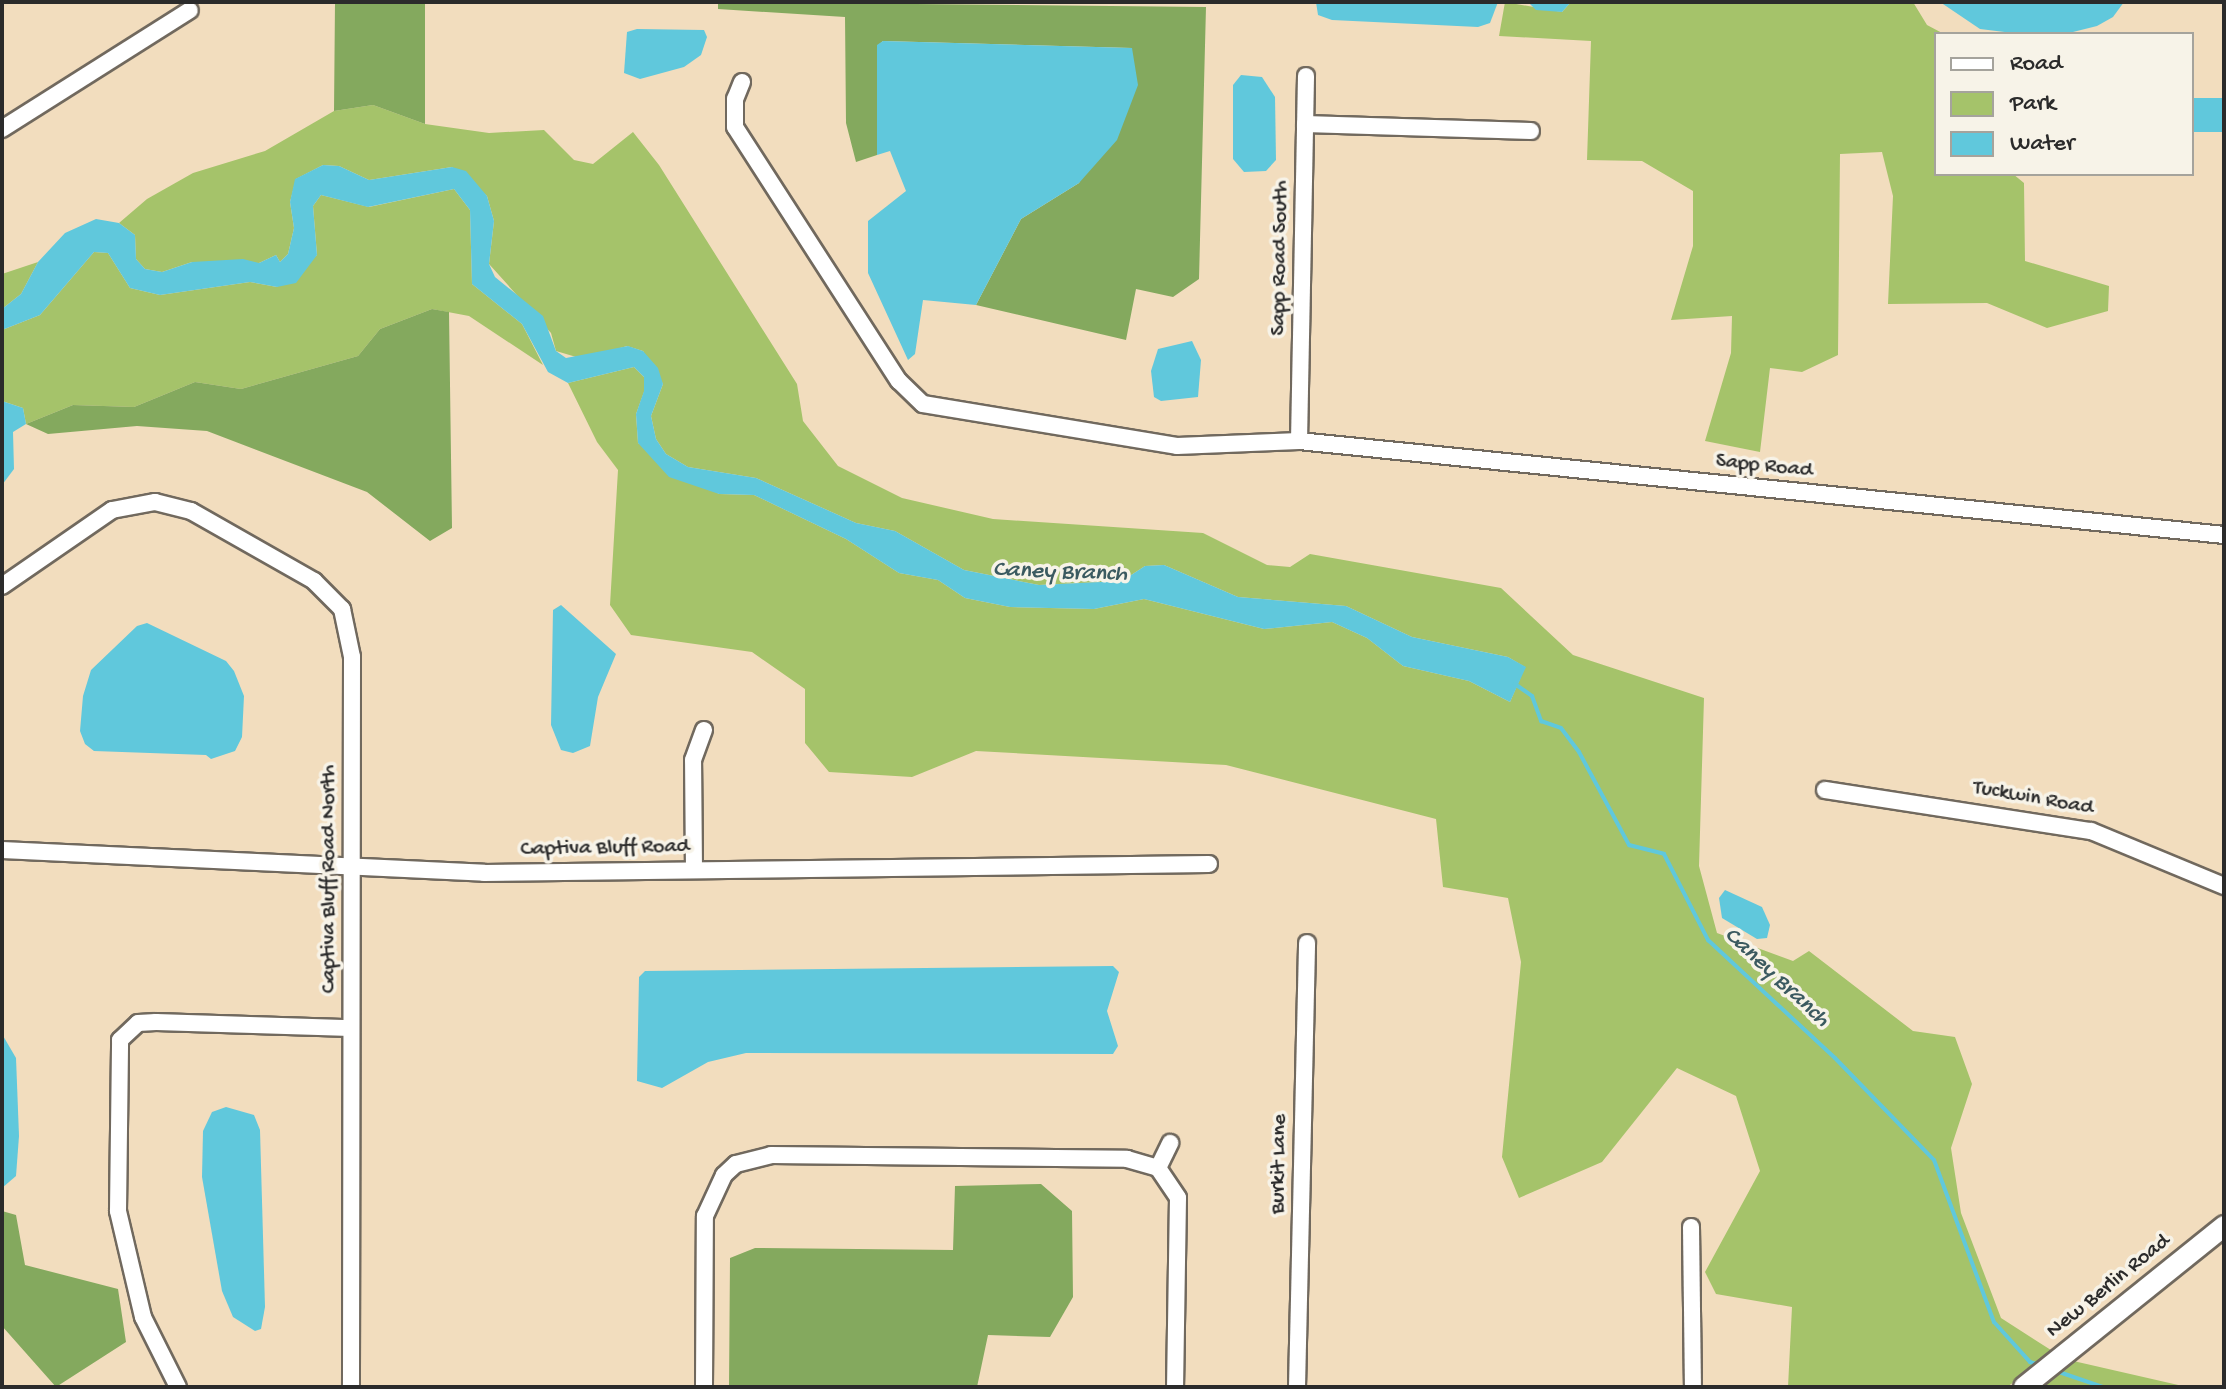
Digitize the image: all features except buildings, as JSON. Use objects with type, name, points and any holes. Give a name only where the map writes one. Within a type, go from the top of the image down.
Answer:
[{"type":"main road","name":"New Berlin Road","points":[[2024,1387],[2224,1226]]},
{"type":"street","points":[[2,129],[190,10]]},
{"type":"street","name":"Sapp Road South","points":[[1299,441],[1306,76]]},
{"type":"street","name":"Sapp Road","points":[[742,82],[735,99],[735,127],[899,381],[923,404],[1177,446],[1299,441],[2224,535]]},
{"type":"street","points":[[1305,124],[1531,131]]},
{"type":"street","name":"Captiva Bluff Road North","points":[[2,586],[112,510],[137,503],[191,511],[314,581],[342,609],[352,657],[351,1387]]},
{"type":"street","points":[[694,870],[693,760],[704,730]]},
{"type":"street","name":"Tuckwin Road","points":[[1825,790],[2091,831],[2224,886]]},
{"type":"street","name":"Captiva Bluff Road","points":[[2,850],[354,869],[694,870],[1209,864]]},
{"type":"street","name":"Burkit Lane","points":[[1297,1387],[1307,943]]},
{"type":"street","points":[[178,1387],[143,1317],[118,1211],[118,1052],[126,1031],[156,1022],[351,1028]]},
{"type":"street","points":[[1158,1168],[1170,1143]]},
{"type":"street","points":[[704,1387],[705,1216],[711,1194],[736,1164],[771,1155],[1127,1159],[1158,1168],[1178,1198],[1175,1387]]},
{"type":"street","points":[[1691,1227],[1693,1387]]},
{"type":"green space","points":[[335,2],[425,2],[425,124],[373,105],[334,111]]},
{"type":"green space","points":[[718,2],[1206,7],[1199,279],[1173,297],[1136,289],[1126,340],[976,305],[1021,219],[1079,183],[1132,48],[883,41],[877,46],[877,155],[856,162],[846,123],[845,17],[718,9]]},
{"type":"green space","points":[[1505,2],[1562,12],[1571,2],[1913,2],[1927,25],[1940,32],[1934,32],[1934,176],[2015,176],[2024,183],[2025,261],[2109,286],[2108,311],[2047,328],[1987,303],[1888,304],[1893,196],[1882,152],[1840,154],[1838,355],[1802,372],[1770,368],[1760,452],[1705,441],[1731,353],[1732,316],[1671,320],[1693,246],[1693,191],[1642,161],[1587,160],[1591,41],[1499,36]]},
{"type":"green space","points":[[373,105],[425,124],[489,133],[544,130],[574,160],[593,164],[633,132],[659,165],[797,384],[803,421],[838,466],[902,498],[993,519],[1203,533],[1267,565],[1290,567],[1310,554],[1501,588],[1573,655],[1704,698],[1699,866],[1717,933],[1793,961],[1809,951],[1913,1031],[1955,1037],[1972,1084],[1951,1148],[1961,1213],[2001,1318],[2054,1352],[2007,1387],[1788,1387],[1792,1307],[1716,1294],[1705,1272],[1760,1171],[1736,1096],[1677,1068],[1602,1162],[1519,1198],[1502,1157],[1521,962],[1508,898],[1443,887],[1436,819],[1226,765],[976,751],[912,777],[829,772],[805,743],[805,689],[752,652],[631,635],[610,605],[618,470],[597,442],[568,383],[634,367],[644,377],[644,392],[636,414],[638,443],[719,494],[754,495],[846,539],[899,573],[938,580],[965,598],[1010,607],[1094,609],[1144,599],[1264,629],[1332,622],[1367,638],[1403,666],[1469,681],[1510,702],[1525,667],[1508,657],[1412,637],[1346,606],[1238,597],[1164,565],[1145,566],[1122,581],[1039,585],[964,570],[895,531],[856,523],[756,478],[688,467],[666,454],[656,439],[651,416],[663,384],[643,351],[627,346],[583,359],[556,351],[551,333],[489,264],[494,221],[487,196],[452,167],[369,180],[339,166],[323,165],[296,179],[290,202],[294,228],[288,254],[280,262],[276,255],[259,263],[192,262],[162,272],[145,269],[136,259],[135,235],[119,223],[147,199],[193,173],[265,151],[334,111]]},
{"type":"green space","points":[[454,189],[470,210],[472,284],[522,324],[543,365],[469,316],[432,309],[380,329],[358,356],[241,389],[195,382],[134,407],[73,405],[26,424],[23,408],[2,401],[2,330],[40,315],[94,252],[108,253],[130,288],[160,295],[250,282],[277,287],[317,255],[313,206],[321,195],[369,207]]},
{"type":"green space","points":[[38,262],[21,294],[2,309],[2,274]]},
{"type":"green space","points":[[432,309],[449,312],[452,528],[430,541],[367,492],[207,431],[137,426],[48,434],[26,424],[73,405],[134,407],[195,382],[241,389],[358,356],[380,329]]},
{"type":"green space","points":[[1041,1184],[1072,1211],[1073,1297],[1050,1337],[988,1335],[977,1387],[729,1387],[730,1258],[755,1248],[953,1250],[955,1186]]},
{"type":"green space","points":[[2,1211],[16,1215],[25,1265],[118,1289],[126,1342],[56,1387],[2,1326]]},
{"type":"green space","points":[[2069,1360],[2187,1387],[2034,1387]]},
{"type":"water","points":[[1316,2],[1498,2],[1490,23],[1478,27],[1332,20],[1318,15]]},
{"type":"water","points":[[1528,2],[1571,2],[1562,12],[1536,10]]},
{"type":"water","points":[[1940,2],[2124,2],[2113,17],[2097,26],[2073,32],[1980,29]]},
{"type":"water","points":[[637,29],[704,30],[707,37],[701,55],[684,67],[640,79],[624,73],[627,32]]},
{"type":"water","points":[[883,41],[1132,48],[1138,85],[1117,140],[1079,183],[1021,219],[976,305],[923,300],[915,354],[908,360],[868,273],[868,221],[906,191],[890,151],[877,155],[877,45]]},
{"type":"water","points":[[1241,75],[1262,77],[1275,97],[1276,160],[1266,171],[1244,172],[1233,159],[1233,85]]},
{"type":"water","points":[[2194,98],[2224,98],[2224,132],[2194,132]]},
{"type":"water","name":"Caney Branch","points":[[323,165],[339,166],[369,180],[452,167],[466,171],[487,196],[494,221],[489,264],[495,277],[543,316],[556,351],[566,358],[628,346],[643,351],[658,368],[663,384],[651,416],[656,439],[666,454],[688,467],[756,478],[856,523],[895,531],[964,570],[1039,585],[1122,581],[1145,566],[1164,565],[1238,597],[1346,606],[1412,637],[1508,657],[1526,667],[1510,702],[1469,681],[1403,666],[1367,638],[1332,622],[1264,629],[1144,599],[1094,609],[1010,607],[965,598],[938,580],[899,573],[846,539],[754,495],[719,494],[669,477],[638,443],[636,414],[644,391],[644,377],[634,367],[568,383],[548,372],[522,324],[472,284],[470,210],[454,189],[368,207],[321,195],[313,206],[317,255],[296,283],[277,287],[250,282],[160,295],[130,288],[108,253],[94,252],[40,315],[2,330],[2,309],[21,294],[38,262],[65,233],[96,219],[119,223],[135,235],[136,259],[145,269],[162,272],[192,262],[243,259],[259,263],[276,255],[280,262],[288,254],[294,228],[290,202],[295,179]]},
{"type":"water","points":[[1192,341],[1201,360],[1198,397],[1161,401],[1154,397],[1151,371],[1158,349]]},
{"type":"water","points":[[2,401],[23,408],[26,424],[13,432],[14,469],[2,485]]},
{"type":"water","points":[[561,605],[616,654],[598,697],[590,746],[573,753],[561,750],[551,725],[553,610]]},
{"type":"water","points":[[147,623],[226,661],[234,671],[244,696],[242,737],[235,751],[211,759],[206,755],[94,751],[85,744],[80,731],[83,696],[91,670],[137,626]]},
{"type":"water","points":[[1725,890],[1762,907],[1770,925],[1767,938],[1757,939],[1722,918],[1719,898]]},
{"type":"water","points":[[1113,966],[1119,972],[1107,1011],[1118,1046],[1113,1054],[746,1053],[708,1062],[662,1088],[637,1081],[639,977],[645,971]]},
{"type":"water","points":[[2,1034],[16,1058],[19,1136],[16,1176],[2,1188]]},
{"type":"water","points":[[226,1107],[254,1115],[260,1130],[265,1307],[261,1329],[255,1331],[233,1317],[222,1291],[202,1177],[203,1131],[212,1112]]},
{"type":"waterway","name":"Caney Branch","points":[[1515,684],[1532,696],[1541,721],[1561,728],[1579,752],[1629,845],[1664,854],[1708,940],[1835,1058],[1934,1160],[1994,1322],[2030,1362],[2040,1365]]},
{"type":"waterway","name":"Caney Branch","points":[[2056,1371],[2103,1387]]}]
